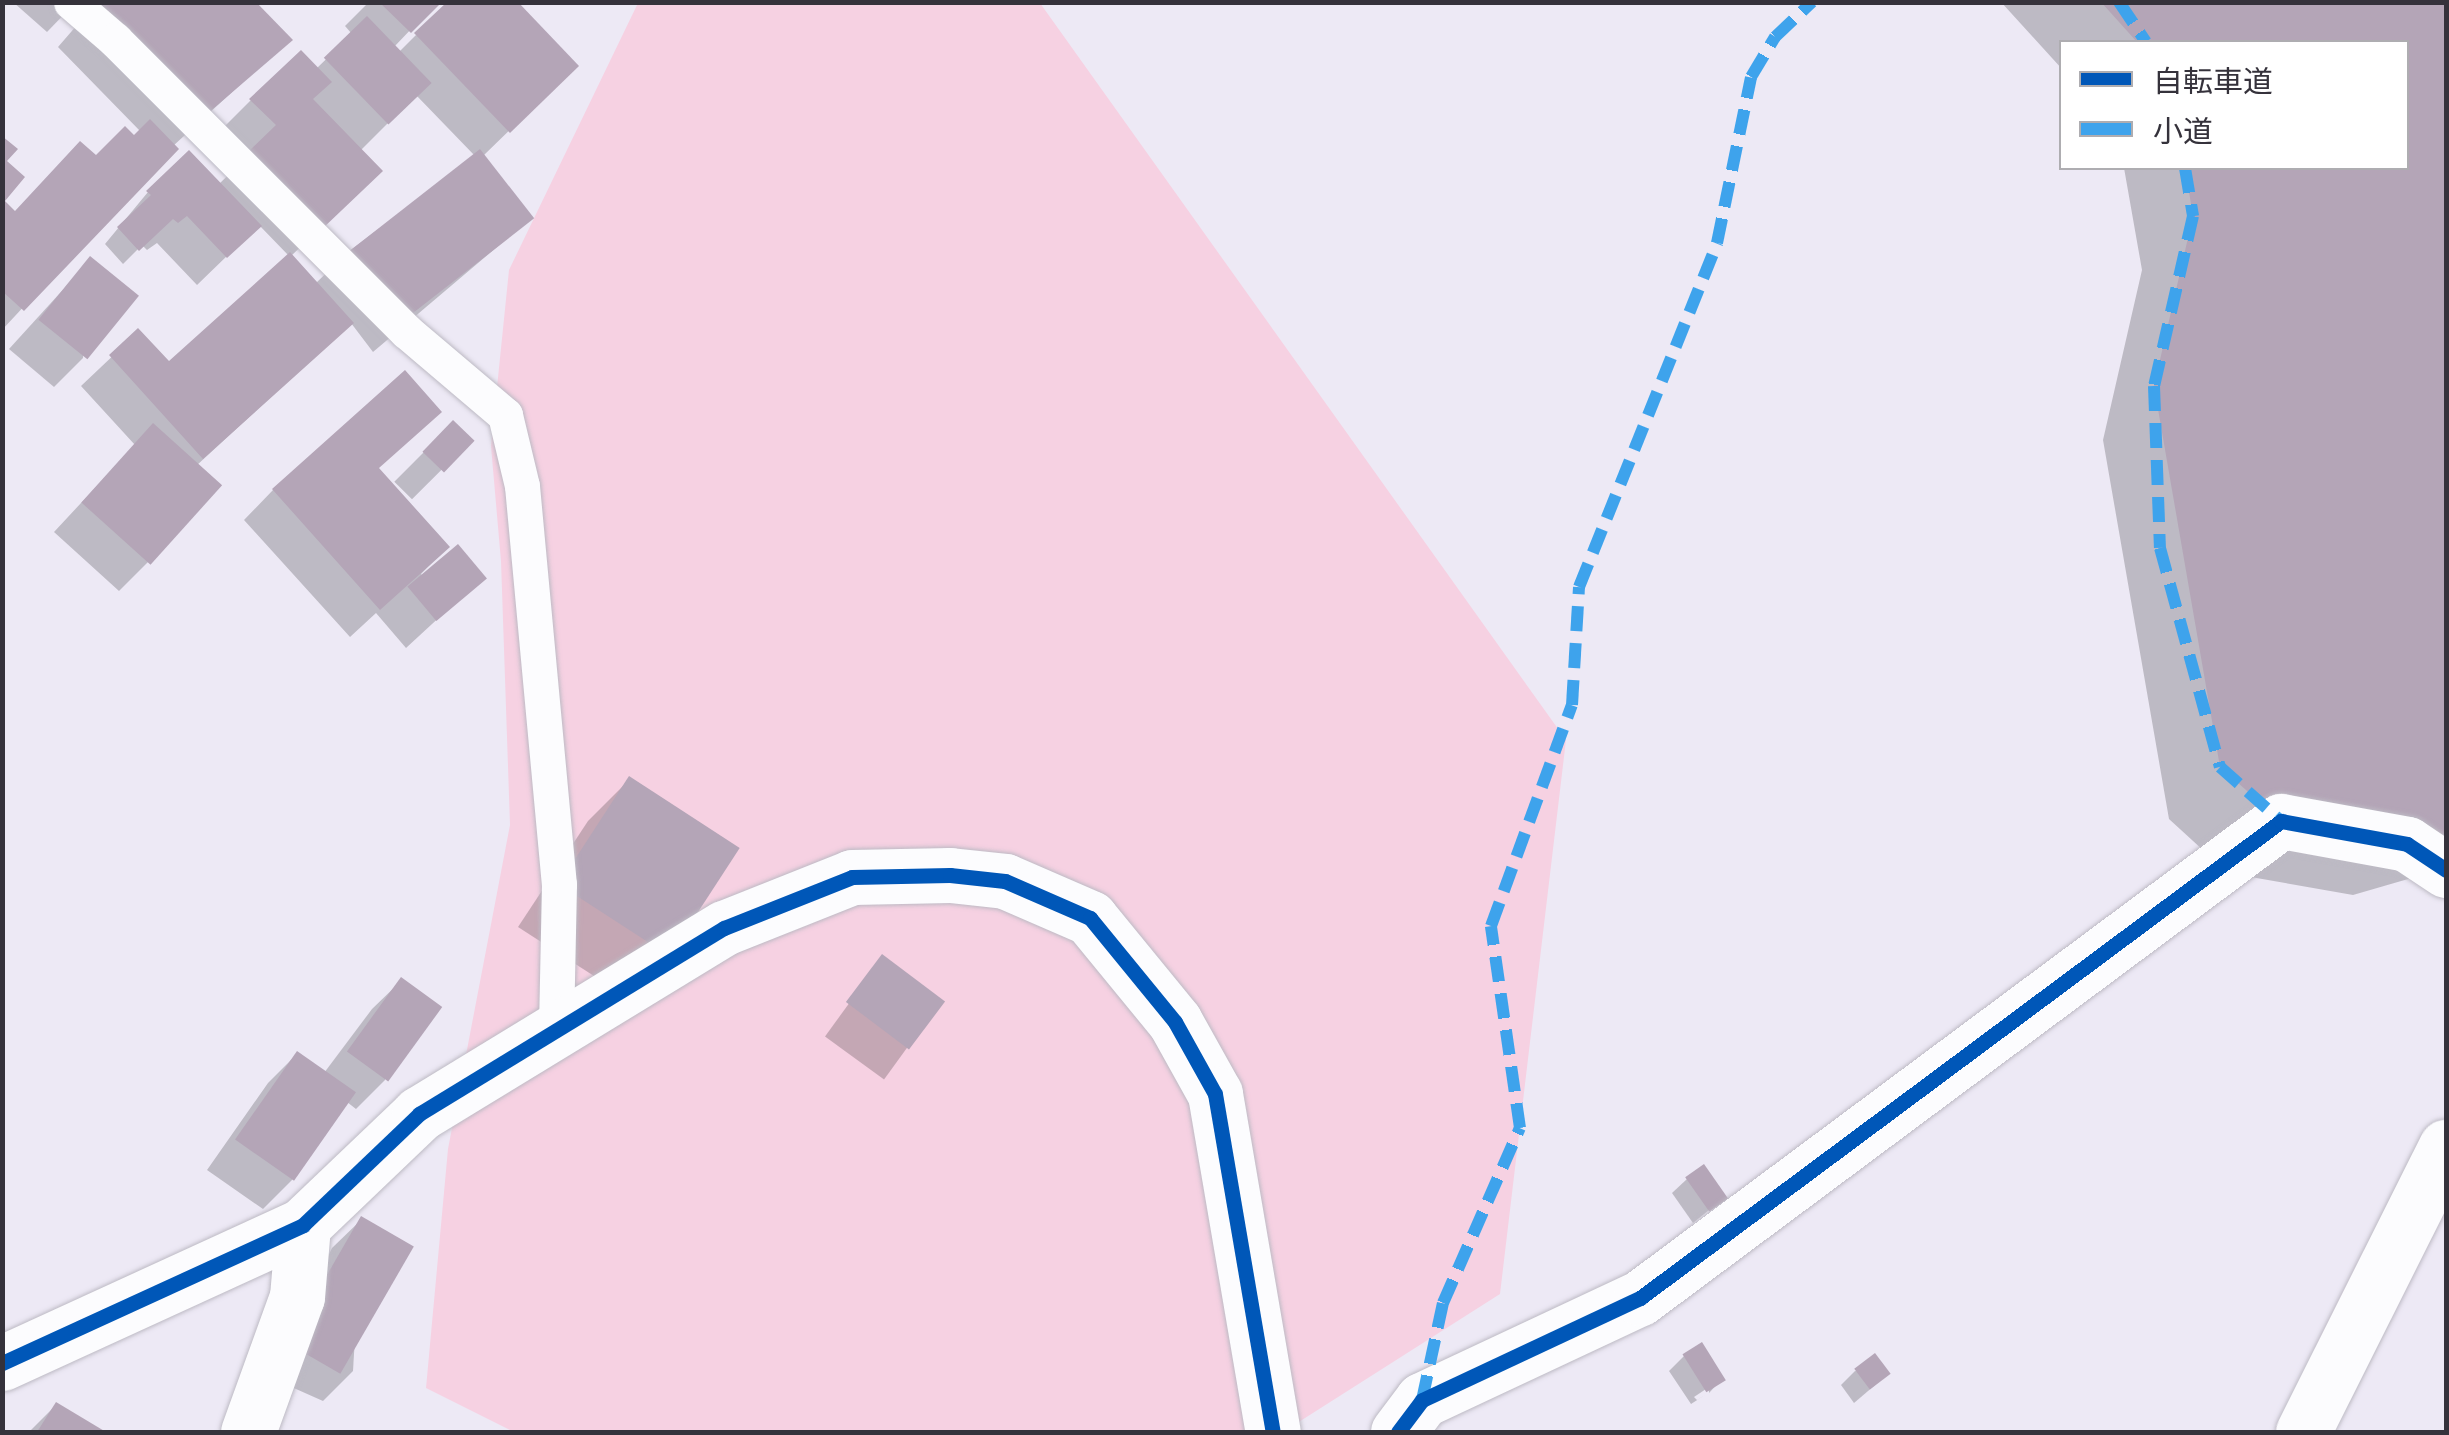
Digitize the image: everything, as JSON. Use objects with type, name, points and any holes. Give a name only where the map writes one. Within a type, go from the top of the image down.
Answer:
[{"type":"street","points":[[1398,1432],[1422,1400],[1640,1298],[2281,821],[2407,844],[2446,870]]},
{"type":"street","points":[[2,1363],[303,1225],[420,1114],[724,928],[852,877],[912,873],[1006,882],[1090,918],[1174,1022],[1215,1094],[1273,1432]]},
{"type":"street","points":[[2303,1432],[2446,1147]]},
{"type":"street","points":[[248,1432],[296,1297],[303,1225]]},
{"type":"lane","points":[[71,2],[115,40],[406,331],[505,415],[522,486],[558,884],[556,1031]]},
{"type":"shaded area","points":[[638,3],[1040,3],[1566,740],[1500,1294],[1283,1432],[514,1432],[426,1388],[448,1149],[510,825],[501,561],[491,446],[509,270]]},
{"type":"building","points":[[97,2],[256,2],[293,40],[207,114]]},
{"type":"building","points":[[379,2],[442,2],[411,33]]},
{"type":"building","points":[[447,2],[518,2],[579,66],[510,133],[414,33]]},
{"type":"building","points":[[2101,2],[2446,2],[2446,833],[2407,844],[2281,821],[2220,767],[2154,386],[2193,216],[2185,170],[2409,170],[2409,40],[2135,40]]},
{"type":"building","points":[[367,16],[432,83],[388,125],[324,58]]},
{"type":"building","points":[[301,50],[332,82],[313,99],[383,171],[321,230],[247,153],[276,125],[249,99]]},
{"type":"building","points":[[150,119],[179,149],[24,311],[2,291],[2,136],[18,149],[7,161],[25,177],[5,201],[15,211],[80,141],[96,155],[125,126],[134,135]]},
{"type":"building","points":[[480,149],[534,218],[402,322],[348,252]]},
{"type":"building","points":[[189,150],[262,226],[227,258],[187,216],[178,223],[173,219],[139,251],[117,227],[151,195],[146,191]]},
{"type":"building","points":[[290,252],[354,323],[203,459],[109,355],[138,328],[169,361]]},
{"type":"building","points":[[90,256],[139,296],[87,359],[38,320]]},
{"type":"building","points":[[405,370],[442,412],[379,468],[450,547],[380,610],[272,489]]},
{"type":"building","points":[[453,420],[475,441],[444,472],[422,452]]},
{"type":"building","points":[[153,423],[222,485],[151,565],[81,503]]},
{"type":"building","points":[[458,544],[487,578],[436,621],[407,586]]},
{"type":"building","points":[[629,776],[740,848],[669,956],[559,884]]},
{"type":"building","points":[[882,954],[945,1002],[909,1049],[846,1002]]},
{"type":"building","points":[[401,977],[442,1007],[388,1081],[347,1051]]},
{"type":"building","points":[[297,1051],[356,1092],[294,1181],[235,1139]]},
{"type":"building","points":[[1704,1164],[1728,1198],[1709,1212],[1685,1177]]},
{"type":"building","points":[[361,1216],[414,1246],[340,1374],[288,1343]]},
{"type":"building","points":[[1702,1342],[1726,1380],[1706,1392],[1682,1354]]},
{"type":"building","points":[[1875,1353],[1891,1374],[1870,1389],[1854,1369]]},
{"type":"building","points":[[56,1402],[106,1432],[37,1432]]},
{"type":"marked path","points":[[1422,1400],[1443,1303],[1520,1128],[1491,926],[1572,705],[1579,587],[1717,243],[1751,77],[1775,37],[1812,2]]},
{"type":"marked path","points":[[2119,2],[2145,40]]},
{"type":"marked path","points":[[2185,170],[2193,216],[2154,386],[2160,548],[2220,767],[2281,821]]},
{"type":"cycle path","points":[[1398,1432],[1422,1400],[1640,1298],[2281,821],[2407,844],[2446,870]]},
{"type":"cycle path","points":[[2,1363],[303,1225],[419,1114],[724,928],[852,877],[950,875],[1005,881],[1090,918],[1175,1022],[1215,1094],[1273,1432]]}]
